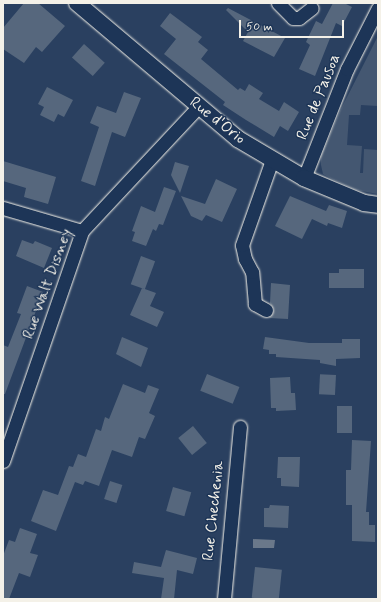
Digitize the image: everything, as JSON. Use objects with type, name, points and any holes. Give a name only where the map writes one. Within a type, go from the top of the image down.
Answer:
[{"type":"street","name":"Rue d'Orio","points":[[77,3],[198,107],[238,139],[304,178],[364,202],[378,205]]},
{"type":"street","points":[[278,3],[293,18],[299,18],[312,8]]},
{"type":"street","name":"Rue de Pausoa","points":[[304,178],[347,69],[378,8]]},
{"type":"street","name":"Rue Walt Disney","points":[[3,461],[8,428],[82,231],[198,107]]},
{"type":"street","points":[[266,310],[255,304],[252,272],[245,259],[242,245],[272,160]]},
{"type":"street","points":[[3,208],[82,231]]},
{"type":"street","name":"Rue Chechenia","points":[[224,599],[240,427]]},
{"type":"shaded area","points":[[378,36],[378,106],[361,105],[360,115],[349,115],[347,145],[362,146],[360,173],[363,173],[364,149],[378,150],[378,194],[356,190],[323,174],[321,156],[340,111]]},
{"type":"shaded area","points":[[253,539],[275,540],[274,548],[253,548]]},
{"type":"building","points":[[24,3],[38,3],[65,26],[42,52],[36,47],[24,63],[3,49],[3,28]]},
{"type":"building","points":[[333,3],[344,3],[352,7],[342,26],[336,23],[315,76],[299,69],[310,45],[306,42],[316,21],[322,24]]},
{"type":"building","points":[[228,8],[285,38],[274,57],[243,41],[248,32],[226,10]]},
{"type":"building","points":[[170,13],[202,37],[198,42],[208,50],[201,59],[238,90],[240,88],[245,91],[249,84],[263,93],[259,99],[279,111],[284,102],[299,112],[288,131],[280,126],[274,137],[246,120],[223,105],[225,102],[164,54],[176,39],[160,26]]},
{"type":"building","points":[[84,44],[105,63],[93,76],[72,57]]},
{"type":"building","points":[[47,87],[73,100],[64,117],[58,114],[54,122],[40,115],[44,107],[38,104]]},
{"type":"building","points":[[124,92],[141,98],[125,137],[112,132],[95,186],[81,181],[99,127],[90,123],[97,106],[116,113]]},
{"type":"building","points":[[3,161],[56,177],[48,204],[24,197],[26,188],[3,181]]},
{"type":"building","points":[[175,162],[189,166],[180,193],[171,175]]},
{"type":"building","points":[[216,179],[237,189],[222,222],[206,215],[202,221],[191,216],[181,196],[205,204]]},
{"type":"building","points":[[164,187],[176,191],[163,225],[159,224],[156,231],[153,229],[146,246],[132,241],[135,232],[132,231],[141,206],[155,212]]},
{"type":"building","points":[[290,196],[326,211],[329,205],[347,211],[342,228],[328,223],[327,226],[312,219],[302,239],[275,226]]},
{"type":"building","points":[[22,240],[33,244],[35,241],[52,248],[44,268],[16,256]]},
{"type":"building","points":[[141,256],[155,261],[145,289],[131,284]]},
{"type":"building","points":[[339,269],[364,269],[364,288],[329,288],[329,273],[339,273]]},
{"type":"building","points":[[271,283],[290,285],[288,319],[269,318],[274,310],[270,303]]},
{"type":"building","points":[[27,286],[43,292],[5,394],[3,394],[3,345],[8,347],[21,314],[17,313]]},
{"type":"building","points":[[142,288],[156,293],[150,306],[164,312],[157,327],[130,315]]},
{"type":"building","points":[[122,337],[148,348],[141,367],[116,354]]},
{"type":"building","points":[[265,337],[309,343],[342,343],[342,339],[360,339],[360,358],[336,359],[336,366],[320,363],[320,360],[276,357],[276,354],[269,354],[269,350],[263,349]]},
{"type":"building","points":[[207,374],[239,387],[233,404],[200,391]]},
{"type":"building","points":[[320,374],[336,375],[335,395],[319,394]]},
{"type":"building","points":[[290,377],[291,393],[295,393],[296,410],[276,411],[276,408],[271,408],[270,378]]},
{"type":"building","points":[[123,384],[145,393],[148,385],[159,389],[149,413],[155,416],[145,439],[139,437],[132,457],[112,450],[99,486],[85,481],[83,485],[75,482],[56,531],[31,521],[43,490],[58,495],[69,466],[73,467],[78,454],[86,457],[96,429],[101,431],[105,417],[109,419]]},
{"type":"building","points":[[337,406],[352,406],[352,433],[337,433]]},
{"type":"building","points":[[193,426],[207,443],[192,455],[178,438]]},
{"type":"building","points":[[352,440],[371,441],[366,512],[369,512],[369,525],[375,525],[375,542],[352,541],[352,505],[346,505],[346,470],[351,470]]},
{"type":"building","points":[[278,457],[300,457],[299,487],[281,486],[281,478],[277,478]]},
{"type":"building","points":[[110,481],[122,485],[116,503],[104,499]]},
{"type":"building","points":[[173,487],[191,492],[184,516],[166,511]]},
{"type":"building","points":[[270,505],[289,506],[288,528],[264,527],[264,508],[269,508]]},
{"type":"building","points":[[20,528],[37,534],[30,553],[38,555],[30,577],[19,573],[9,599],[3,599],[3,556],[9,540],[15,542]]},
{"type":"building","points":[[166,550],[197,558],[193,574],[177,570],[174,599],[161,599],[164,578],[132,573],[134,562],[161,567]]},
{"type":"building","points":[[255,567],[282,570],[279,599],[252,598]]}]
